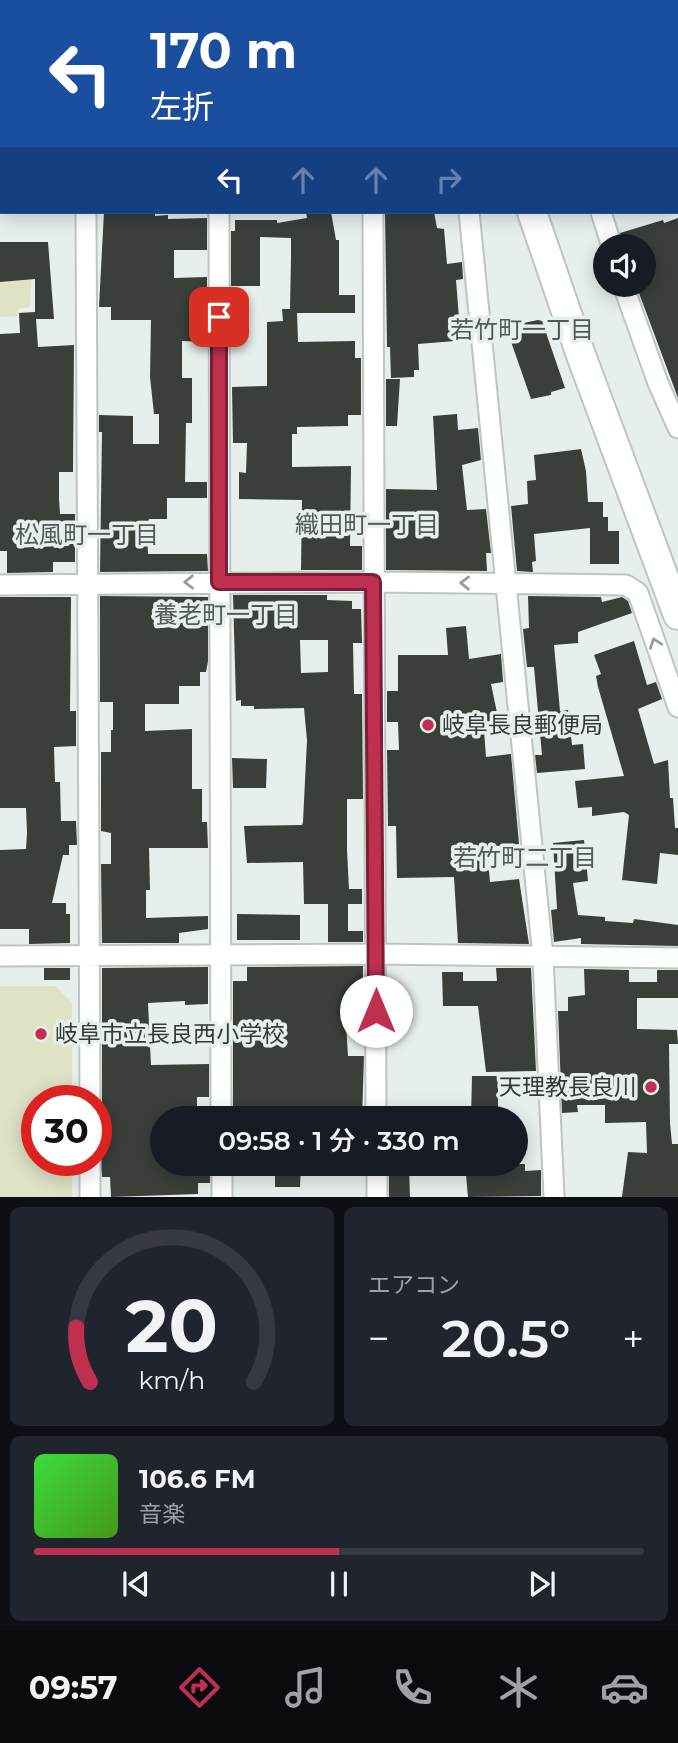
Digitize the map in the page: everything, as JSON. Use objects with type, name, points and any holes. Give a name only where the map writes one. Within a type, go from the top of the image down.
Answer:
[{"type":"street","points":[[86,214],[90,1085]]},
{"type":"street","points":[[219,214],[222,1106]]},
{"type":"street","points":[[373,214],[376,1106]]},
{"type":"street","points":[[469,214],[508,583],[543,957],[554,1197]]},
{"type":"street","points":[[533,214],[678,615]]},
{"type":"street","points":[[602,214],[608,234]]},
{"type":"street","points":[[628,297],[671,393],[678,428]]},
{"type":"street","points":[[0,585],[219,582],[626,585],[638,593],[678,707]]},
{"type":"street","points":[[0,956],[376,954],[678,958]]},
{"type":"street","points":[[90,1176],[90,1197]]},
{"type":"street","points":[[222,1176],[222,1197]]},
{"type":"street","points":[[377,1176],[377,1197]]},
{"type":"green space","points":[[32,271],[30,307],[18,309],[18,316],[0,317],[0,281]]},
{"type":"green space","name":"岐阜市立長良西小学校","points":[[0,986],[55,986],[72,1002],[72,1085],[21,1085],[21,1176],[72,1176],[72,1197],[0,1197]]},
{"type":"building","points":[[104,214],[168,215],[168,219],[207,218],[207,250],[174,250],[174,278],[207,277],[207,342],[182,341],[182,378],[192,378],[192,423],[186,423],[185,482],[207,482],[207,498],[167,498],[167,519],[149,519],[147,524],[148,554],[207,554],[208,571],[100,572],[102,432],[99,432],[99,415],[133,416],[133,444],[159,444],[159,414],[154,414],[150,377],[151,320],[111,320],[111,307],[99,307]]},
{"type":"building","points":[[306,214],[331,214],[336,240],[339,240],[339,295],[355,295],[355,313],[297,313],[298,342],[355,341],[355,358],[361,358],[361,415],[348,415],[348,426],[297,427],[297,434],[292,434],[292,467],[351,466],[350,546],[362,546],[362,570],[301,570],[302,500],[239,499],[239,472],[246,473],[247,443],[233,443],[232,387],[267,386],[267,322],[283,321],[282,309],[290,309],[291,238],[260,237],[260,286],[231,286],[231,231],[235,231],[235,220],[277,220],[277,223],[307,218]]},
{"type":"building","points":[[385,214],[434,214],[437,228],[444,229],[447,264],[462,262],[463,279],[456,280],[460,331],[454,331],[455,341],[418,344],[419,370],[414,370],[414,377],[391,378],[390,347],[387,347]]},
{"type":"building","points":[[678,218],[678,398],[640,297],[656,297],[656,234],[620,233],[663,220],[664,223]]},
{"type":"building","points":[[0,242],[48,242],[54,319],[36,319],[38,347],[74,345],[73,472],[59,472],[59,499],[60,514],[75,514],[75,562],[53,562],[53,572],[7,573],[7,551],[0,551],[0,334],[20,333],[19,313],[35,312],[35,279],[0,282]]},
{"type":"building","points":[[542,321],[565,388],[551,392],[551,395],[531,399],[507,330],[515,328],[514,325]]},
{"type":"building","points":[[386,379],[400,379],[397,426],[386,426]]},
{"type":"building","points":[[457,414],[458,430],[478,428],[481,460],[462,465],[467,510],[486,509],[491,553],[486,553],[487,571],[386,570],[386,489],[437,490],[433,416]]},
{"type":"building","points":[[581,449],[588,502],[603,502],[603,517],[608,517],[608,531],[619,531],[619,564],[590,564],[590,528],[534,534],[536,561],[532,562],[533,572],[517,571],[511,506],[528,504],[527,481],[536,480],[534,455]]},
{"type":"building","points":[[233,595],[327,595],[327,600],[352,601],[352,609],[361,609],[362,643],[353,643],[354,694],[362,694],[363,799],[347,799],[347,850],[349,889],[362,889],[362,904],[348,904],[348,931],[363,931],[363,942],[328,942],[328,904],[304,904],[303,862],[247,863],[244,826],[302,825],[307,740],[304,708],[254,709],[254,706],[241,706],[241,700],[236,701]],"holes":[[[300,640],[328,640],[328,672],[301,673]]]},
{"type":"building","points":[[100,596],[208,597],[208,661],[206,672],[200,672],[200,686],[179,686],[179,704],[145,704],[145,731],[192,729],[192,789],[202,789],[202,822],[207,822],[208,848],[149,848],[150,890],[146,890],[146,918],[208,916],[208,929],[179,933],[179,943],[102,943],[101,864],[111,864],[111,833],[101,831],[101,752],[111,752],[113,702],[100,702]]},
{"type":"building","points":[[528,596],[601,597],[602,602],[622,597],[628,601],[632,613],[578,632],[578,643],[554,645],[560,711],[568,710],[572,745],[583,744],[585,769],[537,773],[535,755],[542,755],[534,667],[527,667],[523,629],[529,628]]},
{"type":"building","points":[[0,597],[71,597],[70,711],[76,711],[76,746],[54,747],[55,782],[60,782],[61,821],[76,821],[77,845],[69,845],[69,855],[63,855],[52,903],[66,903],[66,914],[70,914],[70,943],[29,944],[29,929],[0,929],[0,850],[26,849],[27,833],[26,808],[0,808]]},
{"type":"building","points":[[466,626],[469,659],[501,654],[503,682],[491,684],[500,727],[484,730],[486,757],[511,754],[519,844],[487,847],[490,882],[519,879],[529,944],[458,943],[454,877],[397,878],[396,826],[388,826],[387,750],[399,750],[398,722],[387,722],[387,691],[398,691],[398,655],[448,655],[446,628]]},
{"type":"building","points":[[634,641],[647,685],[656,682],[662,699],[638,709],[654,764],[668,760],[670,798],[673,798],[675,828],[678,828],[678,855],[660,853],[657,884],[622,880],[629,815],[624,812],[592,816],[592,807],[578,808],[575,781],[624,776],[598,687],[596,676],[601,674],[594,655]]},
{"type":"building","points":[[232,758],[267,759],[266,788],[233,788]]},
{"type":"building","points":[[584,840],[588,881],[573,883],[578,915],[605,917],[605,921],[633,923],[634,919],[678,925],[678,946],[581,944],[581,938],[554,942],[551,910],[557,909],[553,843]]},
{"type":"building","points":[[237,914],[300,915],[300,940],[237,940]]},
{"type":"building","points":[[363,966],[363,1022],[346,1023],[348,1056],[364,1056],[362,1106],[233,1106],[233,981],[247,981],[247,967]]},
{"type":"building","points":[[208,967],[208,1004],[185,1005],[185,1001],[148,1003],[151,1065],[209,1064],[209,1097],[197,1097],[197,1106],[150,1106],[150,1176],[210,1176],[210,1183],[198,1183],[198,1194],[111,1197],[110,1177],[102,1177],[112,1176],[112,1085],[102,1085],[102,968]]},
{"type":"building","points":[[44,968],[70,968],[70,980],[44,980]]},
{"type":"building","points":[[496,968],[531,968],[536,1071],[486,1072],[478,1006],[443,1006],[442,972],[463,972],[463,981],[497,981]]},
{"type":"building","points":[[584,969],[629,970],[629,982],[657,982],[657,970],[678,970],[678,998],[637,998],[637,1029],[677,1030],[678,1044],[669,1044],[670,1123],[672,1144],[678,1144],[678,1197],[622,1197],[628,1152],[647,1153],[646,1122],[605,1123],[605,1105],[577,1105],[578,1112],[562,1113],[558,1011],[568,1011],[568,997],[585,995]]},
{"type":"building","points":[[472,1076],[498,1076],[498,1106],[471,1106]]},
{"type":"building","points":[[541,1170],[541,1196],[468,1197],[466,1176],[528,1176],[528,1171]]},
{"type":"building","points":[[275,1176],[300,1176],[300,1187],[275,1187]]},
{"type":"building","points":[[389,1176],[409,1176],[410,1197],[389,1197]]},
{"type":"place","name":"岐阜長良郵便局","points":[[428,725]]},
{"type":"place","name":"岐阜市立長良西小学校","points":[[41,1034]]},
{"type":"place","name":"天理教長良川","points":[[651,1087]]},
{"type":"district","name":"若竹町一丁目","points":[[522,330]]},
{"type":"district","name":"織田町一丁目","points":[[367,525]]},
{"type":"district","name":"松風町一丁目","points":[[87,535]]},
{"type":"district","name":"養老町一丁目","points":[[226,615]]},
{"type":"district","name":"若竹町二丁目","points":[[525,858]]},
{"type":"route","points":[[219,317],[219,582],[373,582],[376,1011]]}]
